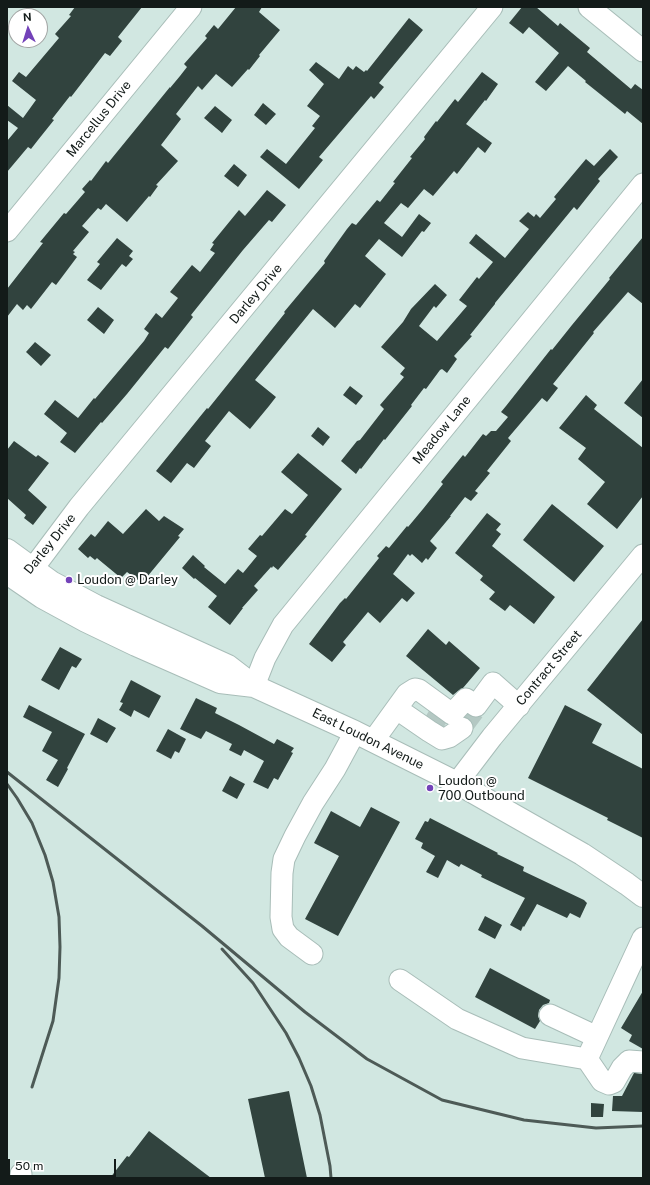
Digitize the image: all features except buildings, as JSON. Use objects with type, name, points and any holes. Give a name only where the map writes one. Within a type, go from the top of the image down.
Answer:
[{"type":"main road","name":"East Loudon Avenue","points":[[7,550],[19,574],[51,582],[96,606],[228,666],[254,686],[364,736],[457,783],[582,854],[643,896]]},
{"type":"street","name":"Marcellus Drive","points":[[7,231],[191,7]]},
{"type":"street","name":"Darley Drive","points":[[19,574],[40,559],[84,501],[492,7]]},
{"type":"street","points":[[589,7],[643,51]]},
{"type":"street","name":"Meadow Lane","points":[[254,686],[265,658],[283,625],[643,184]]},
{"type":"street","name":"Contract Street","points":[[457,783],[492,737],[643,555]]},
{"type":"street","points":[[396,709],[453,717],[493,683],[518,706]]},
{"type":"street","points":[[312,954],[289,937],[283,929],[280,903],[284,859],[313,803],[335,769],[364,736],[396,709],[408,694],[416,689],[453,717]]},
{"type":"street","points":[[587,1059],[643,938]]},
{"type":"street","points":[[400,980],[457,1019],[522,1048],[587,1059],[602,1081],[609,1084],[614,1082],[628,1061],[643,1062]]},
{"type":"street","points":[[550,1015],[597,1037]]},
{"type":"tunnel","points":[[434,723],[441,711]]},
{"type":"tunnel","points":[[465,723],[474,711]]},
{"type":"railway","points":[[7,772],[202,926],[305,1012],[367,1059],[442,1100],[524,1120],[596,1128],[643,1126]]},
{"type":"railway","points":[[7,784],[32,823],[45,855],[53,882],[59,917],[59,978],[53,1021],[32,1087]]},
{"type":"railway","points":[[222,949],[253,983],[286,1033],[299,1058],[311,1086],[320,1115],[331,1178]]},
{"type":"place","name":"Loudon @ Darley","points":[[69,580]]},
{"type":"place","name":"Loudon @ 700 Outbound","points":[[430,788]]}]
